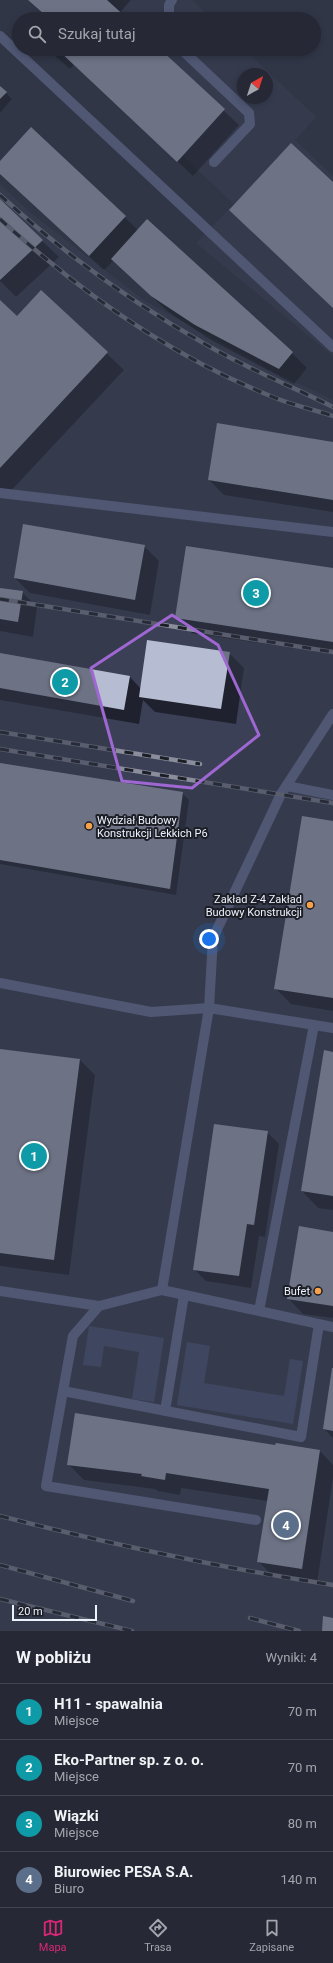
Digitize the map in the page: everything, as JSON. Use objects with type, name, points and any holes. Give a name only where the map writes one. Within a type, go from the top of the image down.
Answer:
[{"type":"lane","points":[[169,12],[169,5],[172,0]]},
{"type":"lane","points":[[0,36],[12,47]]},
{"type":"lane","points":[[21,56],[333,347]]},
{"type":"lane","points":[[188,56],[249,113],[250,124],[214,162]]},
{"type":"lane","points":[[0,493],[333,532]]},
{"type":"lane","points":[[162,1290],[209,1008],[213,938],[281,794],[333,714]]},
{"type":"lane","points":[[287,786],[333,795]]},
{"type":"lane","points":[[0,983],[151,1012],[209,1008],[333,1028]]},
{"type":"lane","points":[[259,1311],[314,1025]]},
{"type":"lane","points":[[0,1291],[99,1306],[162,1290],[333,1327]]},
{"type":"lane","points":[[165,1411],[184,1295]]},
{"type":"lane","points":[[99,1306],[73,1336],[46,1486],[256,1520]]},
{"type":"lane","points":[[63,1391],[301,1437],[319,1324]]},
{"type":"highlighted area","points":[[172,615],[218,645],[259,735],[192,788],[122,781],[91,668]]},
{"type":"shaded area","points":[[129,0],[192,0],[205,12],[120,12],[119,11]]},
{"type":"shaded area","points":[[99,56],[251,56],[264,68],[237,68],[237,104],[273,104],[273,76],[316,117],[295,140],[333,176],[333,356],[196,243],[234,204],[183,156],[177,162],[83,73]]},
{"type":"shaded area","points":[[0,184],[32,214],[145,301],[276,373],[333,400],[333,1631],[0,1631]]},
{"type":"shaded area","points":[[89,1326],[164,1338],[154,1402],[132,1399],[139,1352],[104,1346],[101,1367],[83,1365]]},
{"type":"shaded area","points":[[187,1342],[210,1346],[204,1383],[284,1396],[290,1359],[303,1361],[293,1424],[177,1405]]},
{"type":"building","points":[[28,0],[107,0],[120,12],[42,12]]},
{"type":"building","points":[[64,56],[168,56],[225,109],[177,162]]},
{"type":"building","points":[[0,86],[7,92],[0,99]]},
{"type":"building","points":[[31,127],[126,216],[89,256],[0,174],[0,161]]},
{"type":"building","points":[[291,143],[333,182],[333,308],[229,210]]},
{"type":"building","points":[[0,199],[43,240],[0,280]]},
{"type":"building","points":[[147,219],[293,352],[279,369],[195,325],[151,296],[111,259]]},
{"type":"building","points":[[41,290],[108,352],[0,468],[0,300],[17,316]]},
{"type":"building","points":[[217,423],[333,442],[333,500],[208,480]]},
{"type":"building","points":[[23,524],[145,545],[135,600],[14,578]]},
{"type":"building","points":[[186,546],[333,568],[333,642],[175,618]]},
{"type":"building","points":[[0,588],[23,591],[18,622],[0,619]]},
{"type":"building","points":[[147,640],[230,652],[221,709],[139,697]]},
{"type":"building","points":[[0,653],[130,676],[124,710],[0,688]]},
{"type":"building","name":"Wydział Budowy Konstrukcji Lekkich P6","points":[[0,763],[183,792],[170,889],[0,860]]},
{"type":"building","name":"Zakład Z-4 Zakład Budowy Konstrukcji","points":[[302,816],[333,821],[333,998],[274,989]]},
{"type":"building","points":[[0,1049],[80,1059],[54,1260],[0,1253]]},
{"type":"building","points":[[324,1050],[333,1052],[333,1196],[301,1191]]},
{"type":"building","points":[[214,1124],[268,1131],[254,1225],[247,1224],[239,1276],[193,1270]]},
{"type":"building","points":[[299,1226],[333,1232],[333,1306],[287,1299]]},
{"type":"building","points":[[333,1368],[333,1431],[323,1429]]},
{"type":"building","points":[[75,1413],[275,1445],[276,1443],[320,1450],[302,1569],[257,1562],[269,1489],[166,1473],[165,1480],[141,1476],[142,1474],[67,1465]]},
{"type":"building","points":[[323,1616],[333,1618],[333,1631],[322,1631]]},
{"type":"railway","points":[[0,195],[73,257],[124,294],[221,353],[333,407]]},
{"type":"railway","points":[[0,219],[63,273],[96,298],[166,344],[240,383],[278,399],[333,416]]},
{"type":"railway","points":[[0,599],[333,652]]},
{"type":"railway","points":[[0,732],[200,764]]},
{"type":"railway","points":[[0,749],[333,803]]},
{"type":"railway","points":[[0,1516],[166,1555],[333,1585]]},
{"type":"railway","points":[[0,1565],[133,1601]]},
{"type":"railway","points":[[0,1599],[132,1631]]},
{"type":"railway","points":[[250,1618],[299,1631]]},
{"type":"place","name":"Wiązki","points":[[256,593]]},
{"type":"place","name":"Eko-Partner sp. z o. o.","points":[[65,682]]},
{"type":"place","name":"Wydział Budowy Konstrukcji Lekkich P6","points":[[89,826]]},
{"type":"place","name":"Zakład Z-4 Zakład Budowy Konstrukcji","points":[[310,905]]},
{"type":"place","name":"H11 - spawalnia","points":[[34,1156]]},
{"type":"place","name":"Bufet","points":[[318,1291]]},
{"type":"place","name":"Biurowiec PESA S.A.","points":[[286,1525]]}]
